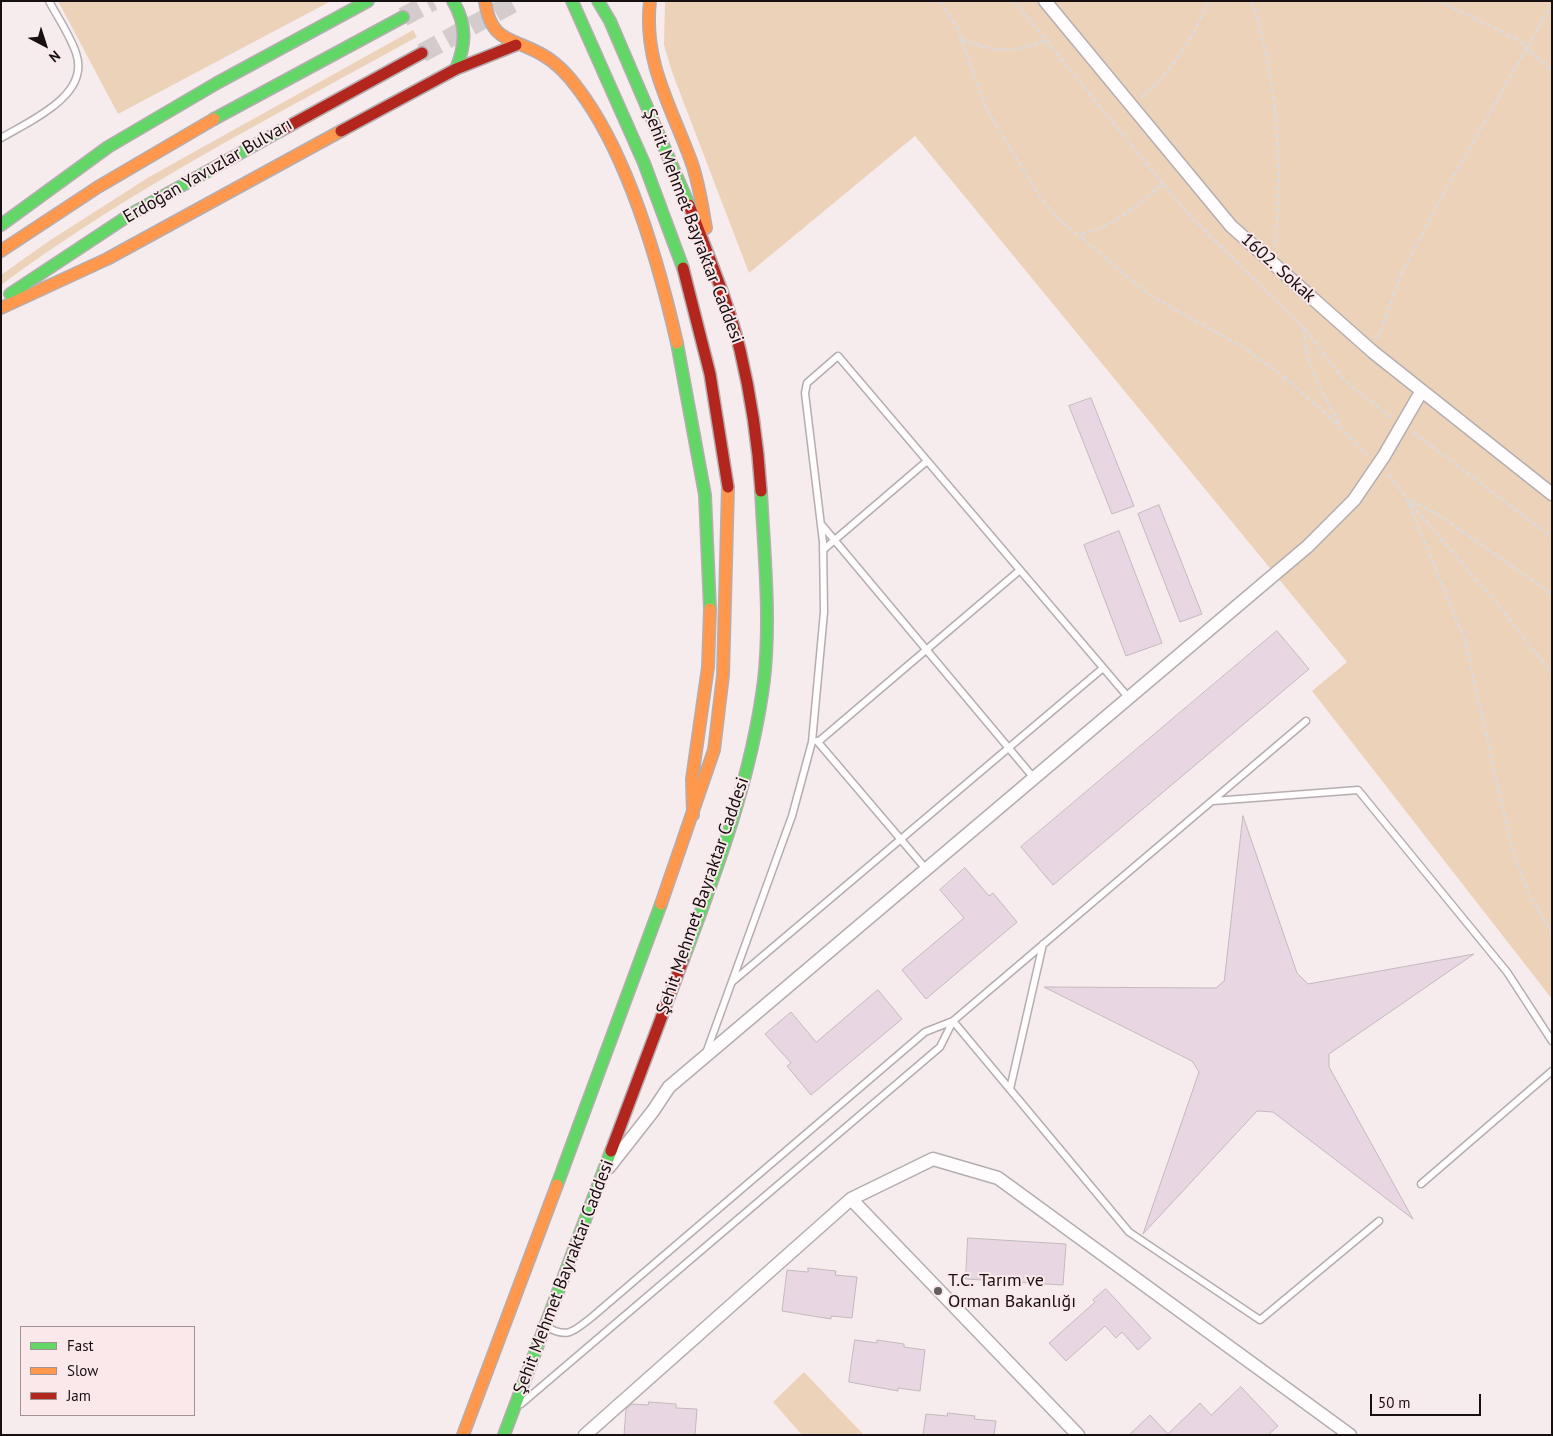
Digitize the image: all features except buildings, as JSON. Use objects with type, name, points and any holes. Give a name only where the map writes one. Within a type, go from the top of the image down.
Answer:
[{"type":"main road","points":[[1,224],[108,146],[217,83],[368,1]]},
{"type":"main road","points":[[453,1],[464,22],[466,34],[465,46],[456,69]]},
{"type":"main road","points":[[485,1],[486,14],[492,29],[516,46],[535,50],[550,59],[564,71],[583,94],[599,119],[634,196],[648,236],[673,325],[705,498],[710,630],[705,696],[692,781],[693,815]]},
{"type":"main road","name":"Şehit Mehmet Bayraktar Caddesi","points":[[463,1435],[621,1016],[693,815],[714,750],[724,666],[728,487],[710,374],[690,292],[673,238],[644,163],[572,1]]},
{"type":"main road","name":"Şehit Mehmet Bayraktar Caddesi","points":[[504,1435],[709,892],[745,776],[760,706],[765,652],[766,597],[760,480],[746,373],[732,323],[713,268],[652,116],[610,21],[598,1]]},
{"type":"main road","points":[[650,1],[647,22],[651,56],[692,164],[700,192],[713,268]]},
{"type":"main road","points":[[1,250],[124,170],[300,71],[403,17]]},
{"type":"main road","points":[[1,308],[107,259],[357,121],[456,69],[516,46]]},
{"type":"main road","name":"Erdoğan Yavuzlar Bulvarı","points":[[1,301],[131,214],[422,53]]},
{"type":"street","name":"1602. Sokak","points":[[1044,1],[1231,226],[1273,266],[1373,352],[1552,494]]},
{"type":"street","points":[[602,1176],[654,1111],[670,1087],[1308,546],[1354,500],[1379,464],[1422,392]]},
{"type":"street","points":[[585,1435],[851,1199],[933,1159],[998,1178],[1350,1435]]},
{"type":"street","points":[[851,1199],[1078,1435]]},
{"type":"lane","points":[[1,138],[52,108],[65,96],[74,83],[79,68],[76,53],[49,1]]},
{"type":"lane","points":[[705,1057],[792,816],[813,736],[823,630],[823,550],[805,393],[807,383],[838,356],[1128,697]]},
{"type":"lane","points":[[823,550],[927,460]]},
{"type":"lane","points":[[821,524],[1034,778]]},
{"type":"lane","points":[[818,742],[1020,570]]},
{"type":"lane","points":[[732,983],[1103,668]]},
{"type":"lane","points":[[544,1326],[558,1333],[567,1334],[592,1317],[925,1032],[953,1021],[1306,721]]},
{"type":"lane","points":[[813,736],[926,869]]},
{"type":"lane","points":[[1213,801],[1358,790],[1507,972],[1552,1041]]},
{"type":"lane","points":[[1010,1089],[1043,944]]},
{"type":"lane","points":[[953,1021],[1129,1232],[1260,1320],[1379,1221]]},
{"type":"lane","points":[[513,1411],[940,1047],[953,1021]]},
{"type":"lane","points":[[1421,1184],[1552,1071]]},
{"type":"path","points":[[940,1],[961,39],[987,110],[1016,160],[1058,218],[1148,294],[1246,349],[1304,393],[1367,455],[1379,464],[1494,600],[1552,673]]},
{"type":"path","points":[[944,8],[945,1]]},
{"type":"path","points":[[1014,1],[1192,218],[1304,328],[1345,381],[1552,537]]},
{"type":"path","points":[[1130,106],[1146,93],[1182,53],[1194,34],[1208,1]]},
{"type":"path","points":[[1252,1],[1262,35],[1276,112],[1278,211],[1273,266]]},
{"type":"path","points":[[1439,1],[1515,38],[1552,70]]},
{"type":"path","points":[[1373,352],[1400,277],[1418,242],[1526,47],[1552,4]]},
{"type":"path","points":[[961,39],[1002,51],[1029,47],[1046,40]]},
{"type":"path","points":[[1078,234],[1092,232],[1116,221],[1163,184]]},
{"type":"path","points":[[1304,328],[1304,345],[1309,361],[1342,429]]},
{"type":"path","points":[[1407,499],[1436,513],[1552,594]]},
{"type":"path","points":[[1407,499],[1465,640],[1480,696],[1512,848],[1529,894],[1552,932]]},
{"type":"shaded area","points":[[58,1],[331,1],[118,114]]},
{"type":"shaded area","points":[[665,1],[1552,1],[1552,999],[1312,691],[1347,662],[915,136],[749,273],[672,72],[664,45]]},
{"type":"shaded area","points":[[413,30],[417,37],[257,124],[152,185],[50,250],[1,285],[1,275],[49,241],[149,177]]},
{"type":"shaded area","points":[[804,1372],[864,1435],[802,1435],[773,1402]]},
{"type":"tunnel","points":[[403,17],[433,1]]},
{"type":"tunnel","points":[[422,53],[517,1]]},
{"type":"traffic: fast","points":[[1,225],[108,147],[217,83],[368,1]]},
{"type":"traffic: fast","points":[[453,1],[461,18],[464,35],[462,51],[456,69]]},
{"type":"traffic: fast","points":[[572,1],[644,163],[683,268]]},
{"type":"traffic: fast","points":[[598,1],[610,21],[689,205]]},
{"type":"traffic: fast","points":[[214,119],[403,17]]},
{"type":"traffic: fast","points":[[10,294],[131,214],[280,131]]},
{"type":"traffic: fast","points":[[677,343],[705,495],[710,609]]},
{"type":"traffic: fast","points":[[683,960],[732,822],[751,752],[764,680],[767,633],[761,491]]},
{"type":"traffic: fast","points":[[557,1185],[661,904]]},
{"type":"traffic: fast","points":[[504,1435],[611,1151]]},
{"type":"traffic: slow","points":[[485,1],[488,14],[497,31],[511,41],[547,57],[557,65],[575,85],[597,116],[627,178],[640,211],[661,279],[677,343]]},
{"type":"traffic: slow","points":[[650,1],[649,23],[655,64],[667,102],[694,169],[706,228]]},
{"type":"traffic: slow","points":[[1,251],[98,187],[214,119]]},
{"type":"traffic: slow","points":[[1,308],[107,259],[341,131]]},
{"type":"traffic: slow","points":[[661,904],[714,750],[723,675],[728,487]]},
{"type":"traffic: slow","points":[[693,815],[692,779],[708,667],[710,609]]},
{"type":"traffic: slow","points":[[463,1435],[557,1185]]},
{"type":"traffic: jam","points":[[341,131],[456,69],[516,45]]},
{"type":"traffic: jam","points":[[280,131],[422,53]]},
{"type":"traffic: jam","points":[[689,205],[723,295],[740,350],[754,420],[761,491]]},
{"type":"traffic: jam","points":[[683,268],[710,374],[728,487]]},
{"type":"traffic: jam","points":[[611,1151],[683,960]]},
{"type":"place","name":"T.C. Tarım ve Orman Bakanlığı","points":[[938,1291]]}]
